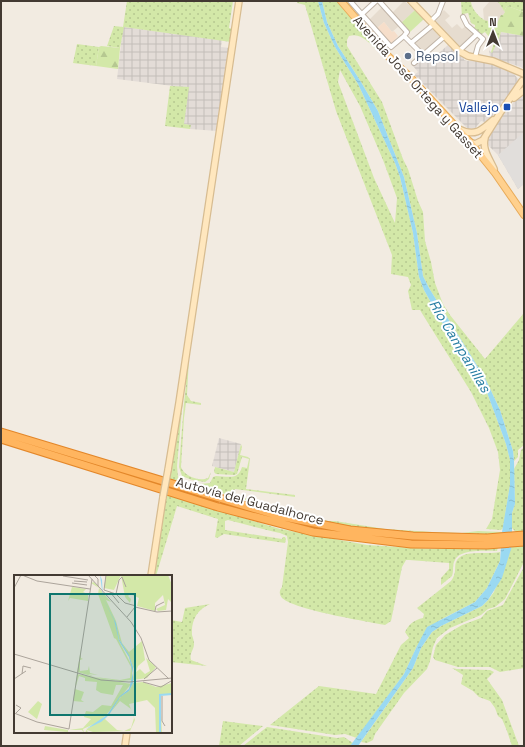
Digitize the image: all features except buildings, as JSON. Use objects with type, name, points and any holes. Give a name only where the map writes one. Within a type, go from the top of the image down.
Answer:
[{"type":"highway","name":"Autovía del Guadalhorce","points":[[1,432],[279,516],[350,530],[413,536],[524,542]]},
{"type":"highway","name":"Autovía del Guadalhorce","points":[[1,439],[218,507],[313,532],[411,544],[487,541],[524,535]]},
{"type":"main road","name":"Avenida José Ortega y Gasset","points":[[341,1],[388,56],[412,79],[474,145],[524,215]]},
{"type":"street","points":[[151,575],[179,403],[239,1]]},
{"type":"street","points":[[350,2],[391,47],[407,32],[377,1],[362,14]]},
{"type":"street","points":[[411,1],[459,51],[464,54],[493,61],[516,70],[523,79],[508,104]]},
{"type":"street","points":[[411,43],[432,23],[438,14],[443,1]]},
{"type":"street","points":[[463,17],[467,25],[483,39],[478,46],[475,57]]},
{"type":"street","points":[[459,51],[477,34]]},
{"type":"street","points":[[404,36],[423,55]]},
{"type":"street","points":[[414,63],[445,36]]},
{"type":"street","points":[[474,145],[476,138],[485,127],[524,90]]},
{"type":"street","points":[[474,145],[480,143],[485,137],[500,113]]},
{"type":"street","points":[[458,129],[465,133],[473,133],[485,127]]},
{"type":"street","name":"Avenida José Ortega y Gasset","points":[[485,137],[485,149],[495,173]]},
{"type":"street","points":[[125,746],[127,733]]},
{"type":"shaded area","points":[[404,1],[415,10],[401,23],[392,13]]},
{"type":"shaded area","points":[[490,1],[496,1],[499,3],[505,12],[495,28],[484,20],[483,9]]},
{"type":"shaded area","points":[[382,7],[399,26],[392,32],[384,22],[377,28],[369,20]]},
{"type":"shaded area","points":[[444,10],[450,16],[445,20],[452,28],[457,24],[462,29],[466,26],[475,34],[460,48],[434,20]]},
{"type":"shaded area","points":[[384,22],[392,32],[394,31],[398,36],[391,44],[377,28]]},
{"type":"shaded area","points":[[432,26],[443,37],[423,53],[414,43]]},
{"type":"shaded area","points":[[123,27],[222,40],[221,47],[230,48],[217,131],[190,129],[190,125],[184,124],[173,86],[117,79]]},
{"type":"shaded area","points":[[501,32],[524,36],[524,68],[490,57],[489,49],[491,53]]},
{"type":"shaded area","points":[[449,44],[464,57],[464,60],[475,60],[494,64],[514,74],[519,80],[518,85],[489,120],[485,122],[481,121],[474,130],[467,128],[414,75],[418,72],[413,66],[426,55],[431,60]]},
{"type":"shaded area","points":[[524,93],[524,184],[518,189],[498,155],[486,143],[499,119]]},
{"type":"shaded area","points":[[524,132],[524,184],[518,189],[498,155]]},
{"type":"shaded area","points":[[219,438],[241,444],[234,472],[212,466]]},
{"type":"green space","points":[[127,1],[233,1],[229,28],[233,29],[231,42],[124,27],[120,48],[107,46],[114,26],[123,27]]},
{"type":"green space","points":[[298,1],[318,1],[324,23],[335,47],[358,84],[395,163],[400,177],[413,233],[419,277],[424,290],[457,349],[485,387],[506,444],[510,460],[510,485],[503,528],[501,530],[486,529],[492,519],[500,470],[498,452],[489,428],[471,392],[420,310],[412,310],[408,291],[411,285],[408,277],[391,274],[392,255],[336,111],[305,5],[297,3]],"holes":[[[340,70],[360,106],[397,198],[395,223],[374,178],[338,82]]]},
{"type":"green space","points":[[322,1],[337,1],[377,50],[361,37],[353,35],[349,36],[347,40],[347,46],[382,102],[408,169],[423,212],[425,241],[435,283],[443,304],[450,315],[485,359],[524,313],[524,445],[518,450],[518,457],[514,461],[513,451],[500,410],[486,380],[423,276],[417,233],[404,177],[378,111],[338,46],[327,22]]},
{"type":"green space","points":[[461,1],[471,1],[473,9],[477,14],[501,32],[492,53],[495,40],[494,36],[490,38],[485,32],[480,35],[471,27],[475,27],[475,25],[471,23],[468,13],[463,14],[462,17]]},
{"type":"green space","points":[[496,1],[524,1],[524,12],[507,6],[504,11]]},
{"type":"green space","points":[[507,6],[524,12],[524,36],[501,32],[495,28]]},
{"type":"green space","points":[[415,10],[424,19],[410,32],[401,23]]},
{"type":"green space","points":[[77,44],[99,47],[96,66],[73,63]]},
{"type":"green space","points":[[99,47],[120,48],[118,69],[96,66]]},
{"type":"green space","points":[[170,86],[189,87],[184,124],[191,125],[190,129],[165,126]]},
{"type":"green space","points":[[190,339],[187,395],[191,401],[201,403],[201,405],[186,403],[181,467],[185,473],[196,479],[208,478],[211,472],[209,479],[205,482],[192,480],[182,476],[179,467],[186,385],[184,383]]},
{"type":"green space","points":[[184,387],[177,466],[178,477],[184,480],[228,497],[277,511],[328,521],[385,529],[462,533],[478,531],[502,532],[502,534],[433,534],[366,529],[277,513],[168,481]]},
{"type":"green space","points":[[241,444],[242,447],[240,455],[250,459],[246,489],[295,495],[295,497],[235,489],[233,492],[235,495],[278,508],[227,495],[200,484],[210,483],[213,477],[216,476],[235,476],[238,474],[242,467],[247,468],[249,459],[242,457],[237,474],[216,474],[214,472],[215,467],[234,472]]},
{"type":"green space","points":[[524,447],[524,531],[516,532],[512,528],[512,513],[515,504],[514,469],[519,460],[521,450]]},
{"type":"green space","points":[[166,495],[280,529],[367,545],[431,549],[498,547],[497,551],[474,551],[458,556],[454,562],[452,576],[441,585],[441,578],[449,569],[449,563],[406,560],[402,567],[391,621],[385,625],[315,611],[301,607],[282,598],[280,595],[280,590],[282,587],[288,542],[287,536],[228,520],[225,521],[225,530],[282,539],[285,537],[285,543],[224,534],[217,538],[215,537],[218,519],[177,506],[156,575],[154,575]]},
{"type":"green space","points":[[512,546],[524,546],[524,562],[505,599],[481,615],[450,628],[437,638],[427,669],[404,693],[375,734],[373,740],[367,743],[361,742],[413,668],[421,648],[432,632],[482,606],[488,600],[494,592]]},
{"type":"green space","points":[[500,552],[500,561],[487,588],[475,602],[440,620],[417,646],[404,674],[357,738],[345,734],[335,735],[270,725],[319,686],[376,694],[401,645],[409,638],[405,632],[414,621],[423,618],[424,614],[417,608],[451,581],[455,572],[457,560],[460,557],[471,553]]},
{"type":"green space","points":[[524,567],[524,668],[500,672],[490,667],[458,667],[435,660],[433,657],[436,645],[445,635],[462,625],[481,618],[487,611],[503,605]]},
{"type":"green space","points":[[210,604],[198,612],[194,620],[192,630],[194,644],[191,660],[207,666],[172,662],[172,620],[182,622],[185,608]]},
{"type":"green space","points":[[452,668],[490,670],[494,672],[487,679],[502,700],[519,746],[512,746],[502,719],[498,716],[490,701],[479,697],[473,691],[461,684],[463,675]]},
{"type":"green space","points":[[223,721],[263,726],[239,746],[219,746]]},
{"type":"green space","points":[[267,727],[337,738],[344,737],[353,743],[350,746],[243,746]]},
{"type":"water","name":"Río Campanillas","points":[[318,1],[322,1],[327,22],[338,46],[378,111],[404,177],[417,233],[423,276],[486,380],[500,410],[513,451],[514,461],[515,504],[512,513],[512,546],[502,578],[488,600],[482,606],[432,632],[421,648],[413,668],[358,746],[350,746],[404,674],[427,627],[475,602],[487,588],[500,561],[502,532],[510,485],[510,460],[506,444],[485,387],[457,349],[424,290],[419,277],[413,233],[400,177],[395,163],[358,84],[335,47],[324,23]]},
{"type":"place","name":"Repsol","points":[[408,56]]},
{"type":"place","name":"Vallejo","points":[[507,107]]}]
